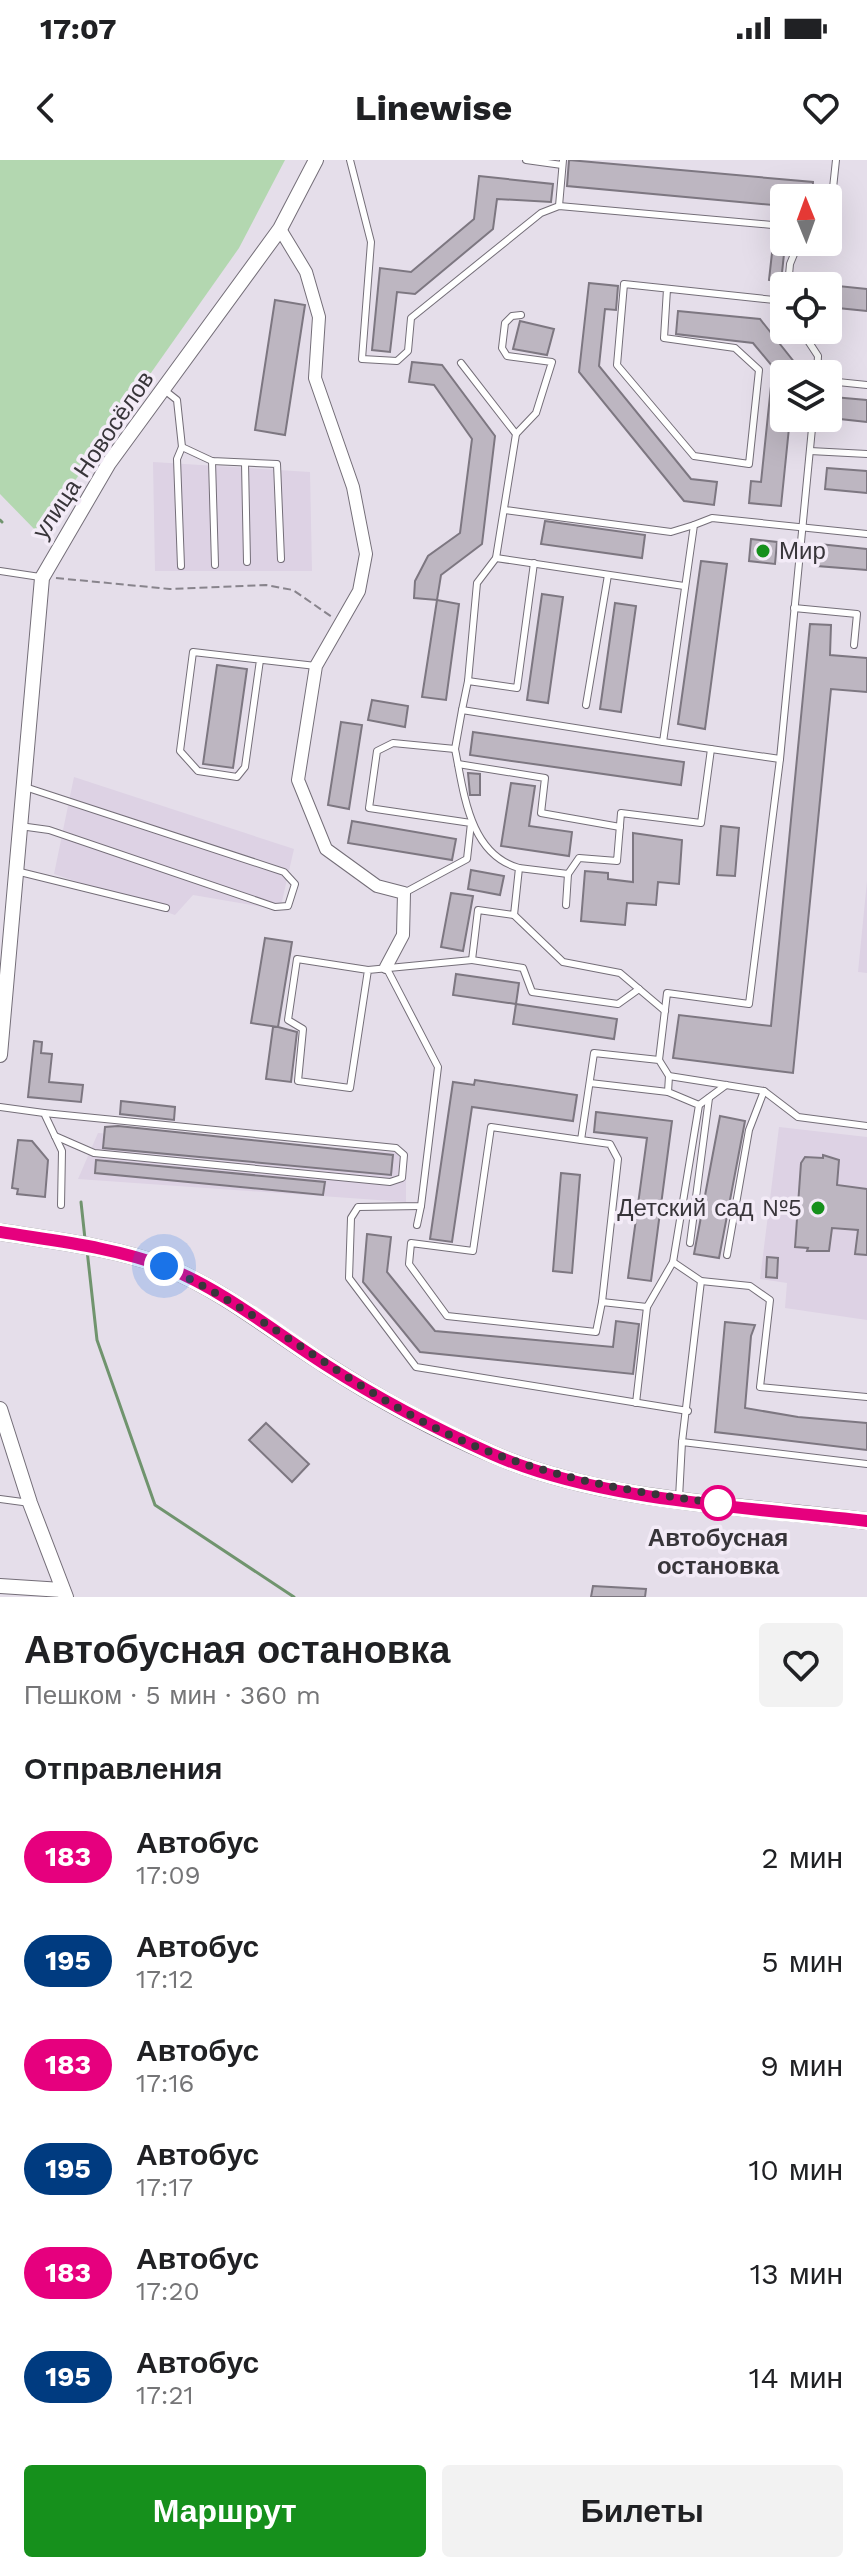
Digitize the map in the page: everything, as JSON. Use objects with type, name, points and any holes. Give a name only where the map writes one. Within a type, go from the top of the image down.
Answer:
[{"type":"main road","points":[[0,1232],[86,1246],[164,1266],[221,1293],[326,1365],[421,1421],[495,1456],[573,1480],[679,1498],[867,1521]]},
{"type":"street","name":"улица Новосёлов","points":[[0,1055],[6,919],[16,871],[42,577],[109,463],[280,229],[316,160]]},
{"type":"street","points":[[280,229],[306,272],[319,317],[315,378],[353,487],[366,554],[359,591],[316,666],[298,780],[326,849],[377,886],[404,893],[403,935],[386,967]]},
{"type":"street","points":[[0,1409],[64,1594],[0,1586]]},
{"type":"lane","points":[[350,160],[371,242],[362,359],[397,361],[408,351],[411,318],[541,213],[559,206],[770,225]]},
{"type":"lane","points":[[526,160],[563,162],[559,206]]},
{"type":"lane","points":[[833,184],[836,160]]},
{"type":"lane","points":[[667,289],[664,338],[735,348],[759,370],[749,464],[694,456],[617,365],[624,284],[770,300]]},
{"type":"lane","points":[[404,893],[467,859],[471,823],[455,749],[468,681],[477,583],[496,558],[516,434],[536,413],[552,362],[507,356],[502,348],[505,323],[512,316],[521,315]]},
{"type":"lane","points":[[461,363],[516,434]]},
{"type":"lane","points":[[842,382],[867,385]]},
{"type":"lane","points":[[163,389],[177,400],[182,447],[177,459],[181,566]]},
{"type":"lane","points":[[668,1092],[669,1076],[659,1060],[667,993],[749,1004],[780,759],[812,432]]},
{"type":"lane","points":[[182,447],[212,461],[277,464],[281,559]]},
{"type":"lane","points":[[810,451],[867,454]]},
{"type":"lane","points":[[212,461],[215,565]]},
{"type":"lane","points":[[245,463],[247,562]]},
{"type":"lane","points":[[505,510],[671,532],[712,518],[867,534]]},
{"type":"lane","points":[[663,742],[694,525]]},
{"type":"lane","points":[[496,558],[684,586]]},
{"type":"lane","points":[[468,681],[517,688],[534,563]]},
{"type":"lane","points":[[0,571],[42,577]]},
{"type":"lane","points":[[586,705],[608,575]]},
{"type":"lane","points":[[794,608],[857,614],[854,645]]},
{"type":"lane","points":[[260,660],[245,767],[237,777],[198,771],[180,751],[193,652],[316,666]]},
{"type":"lane","points":[[462,710],[780,759]]},
{"type":"lane","points":[[455,749],[393,743],[377,751],[369,808],[471,823],[500,863],[568,874]]},
{"type":"lane","points":[[566,905],[568,874],[579,858],[617,861],[621,813],[701,823],[711,749]]},
{"type":"lane","points":[[458,764],[545,778],[541,813],[620,827]]},
{"type":"lane","points":[[20,826],[49,830],[275,907],[288,906],[295,884],[284,872],[24,787]]},
{"type":"lane","points":[[514,915],[519,868]]},
{"type":"lane","points":[[16,871],[166,908]]},
{"type":"lane","points":[[472,960],[478,910],[514,915],[563,962],[620,973],[665,1011]]},
{"type":"lane","points":[[368,970],[350,1088],[298,1081],[303,1029],[288,1020],[297,959],[368,970],[472,960],[523,968],[532,992],[618,1004],[639,989]]},
{"type":"lane","points":[[386,967],[438,1067],[417,1225]]},
{"type":"lane","points":[[581,1140],[594,1053],[659,1060]]},
{"type":"lane","points":[[669,1076],[764,1091],[798,1117],[867,1126]]},
{"type":"lane","points":[[590,1083],[668,1092],[699,1105]]},
{"type":"lane","points":[[636,1403],[647,1307],[673,1262],[699,1105],[726,1085]]},
{"type":"lane","points":[[727,1255],[749,1130],[764,1091]]},
{"type":"lane","points":[[690,1243],[709,1098]]},
{"type":"lane","points":[[0,1107],[396,1148],[404,1155],[402,1178],[390,1182],[94,1153],[55,1136]]},
{"type":"lane","points":[[44,1113],[62,1151],[61,1205]]},
{"type":"lane","points":[[491,1127],[581,1140],[610,1144],[618,1159],[596,1332],[447,1316],[409,1264],[411,1243],[473,1251],[491,1127]]},
{"type":"lane","points":[[421,1206],[358,1207],[351,1218],[349,1278],[416,1367],[688,1411]]},
{"type":"lane","points":[[673,1262],[701,1281],[750,1286],[770,1300],[760,1387],[867,1397]]},
{"type":"lane","points":[[679,1498],[682,1442],[701,1281]]},
{"type":"lane","points":[[602,1302],[647,1307]]},
{"type":"lane","points":[[682,1442],[867,1464]]},
{"type":"lane","points":[[0,1499],[30,1503]]},
{"type":"path","points":[[42,577],[110,586],[170,589],[266,585],[293,590],[315,602],[340,624]]},
{"type":"shaded area","points":[[153,462],[310,472],[312,571],[155,571]]},
{"type":"shaded area","points":[[74,777],[294,849],[280,910],[193,895],[175,915],[54,874]]},
{"type":"shaded area","points":[[867,881],[867,973],[858,972]]},
{"type":"shaded area","name":"Детский сад №5","points":[[779,1127],[867,1137],[867,1320],[785,1308],[787,1283],[760,1279]]},
{"type":"shaded area","points":[[98,1133],[406,1153],[406,1202],[78,1179]]},
{"type":"green space","points":[[0,160],[285,160],[239,248],[38,533],[0,494]]},
{"type":"building","points":[[569,160],[813,182],[770,184],[770,205],[567,186]]},
{"type":"building","points":[[479,176],[553,184],[551,202],[497,199],[493,229],[415,294],[397,292],[390,352],[372,350],[380,268],[411,272],[474,219]]},
{"type":"building","points":[[772,256],[784,256],[782,272],[770,272],[769,280]]},
{"type":"building","points":[[589,283],[618,286],[616,310],[605,309],[599,366],[691,479],[717,482],[714,505],[684,501],[579,372]]},
{"type":"building","points":[[842,286],[867,289],[867,311],[842,308]]},
{"type":"building","points":[[275,300],[305,305],[285,435],[255,430]]},
{"type":"building","points":[[678,311],[760,319],[770,332],[770,344],[780,344],[793,360],[770,360],[770,363],[753,343],[676,334]]},
{"type":"building","points":[[520,321],[554,329],[547,355],[513,349]]},
{"type":"building","points":[[412,362],[442,365],[495,436],[482,544],[441,575],[437,600],[414,598],[415,581],[428,556],[460,533],[472,439],[434,385],[409,382]]},
{"type":"building","points":[[770,396],[770,432],[789,432],[781,506],[749,503],[751,481],[761,482]]},
{"type":"building","points":[[842,398],[867,400],[867,422],[842,419]]},
{"type":"building","points":[[827,468],[867,471],[867,493],[825,489]]},
{"type":"building","points":[[545,521],[645,535],[642,558],[541,544]]},
{"type":"building","name":"Мир","points":[[751,539],[777,542],[775,564],[749,561]]},
{"type":"building","points":[[819,544],[867,549],[867,570],[817,566]]},
{"type":"building","points":[[701,561],[727,564],[705,729],[678,724]]},
{"type":"building","points":[[542,594],[563,597],[548,703],[527,700]]},
{"type":"building","points":[[437,600],[459,604],[446,700],[422,697]]},
{"type":"building","points":[[615,603],[636,606],[621,712],[600,709]]},
{"type":"building","points":[[810,624],[831,625],[830,655],[867,658],[867,692],[831,689],[793,1073],[673,1058],[679,1015],[771,1026]]},
{"type":"building","points":[[217,665],[247,669],[233,768],[203,764]]},
{"type":"building","points":[[372,700],[408,706],[405,727],[368,720]]},
{"type":"building","points":[[341,722],[362,725],[349,809],[328,805]]},
{"type":"building","points":[[473,732],[684,762],[681,785],[470,755]]},
{"type":"building","points":[[468,773],[480,774],[480,795],[470,795]]},
{"type":"building","points":[[511,783],[535,786],[529,826],[572,832],[569,856],[501,846]]},
{"type":"building","points":[[352,821],[456,839],[452,860],[348,843]]},
{"type":"building","points":[[721,826],[739,828],[735,876],[717,875]]},
{"type":"building","points":[[633,833],[682,840],[679,884],[658,882],[656,905],[627,903],[625,925],[581,921],[585,871],[608,873],[608,879],[633,882]]},
{"type":"building","points":[[471,870],[504,876],[500,895],[468,889]]},
{"type":"building","points":[[451,893],[473,896],[463,951],[441,947]]},
{"type":"building","points":[[265,938],[292,942],[278,1027],[251,1023]]},
{"type":"building","points":[[456,974],[519,983],[516,1004],[453,995]]},
{"type":"building","points":[[516,1004],[617,1019],[614,1039],[513,1024]]},
{"type":"building","points":[[273,1027],[297,1032],[291,1082],[266,1079]]},
{"type":"building","points":[[34,1041],[42,1042],[41,1053],[52,1054],[49,1082],[83,1085],[81,1102],[28,1097]]},
{"type":"building","points":[[475,1080],[577,1095],[573,1121],[472,1107],[452,1242],[430,1239],[453,1082],[474,1085]]},
{"type":"building","points":[[121,1101],[175,1107],[174,1120],[120,1114]]},
{"type":"building","points":[[596,1112],[672,1121],[651,1281],[628,1278],[647,1138],[594,1132]]},
{"type":"building","points":[[720,1116],[745,1121],[719,1258],[694,1254]]},
{"type":"building","points":[[105,1127],[393,1155],[391,1175],[103,1148]]},
{"type":"building","points":[[18,1140],[32,1141],[48,1160],[45,1197],[17,1194],[18,1189],[12,1188]]},
{"type":"building","points":[[823,1155],[839,1160],[837,1185],[867,1189],[867,1255],[855,1254],[858,1230],[832,1228],[829,1251],[807,1251],[808,1248],[795,1247],[801,1163],[805,1157],[823,1158]]},
{"type":"building","points":[[96,1160],[325,1182],[323,1195],[95,1173]]},
{"type":"building","points":[[561,1173],[580,1175],[572,1273],[553,1271]]},
{"type":"building","points":[[367,1234],[391,1237],[387,1272],[435,1331],[613,1347],[616,1321],[639,1324],[633,1374],[420,1352],[363,1282]]},
{"type":"building","points":[[767,1257],[778,1258],[777,1278],[766,1277]]},
{"type":"building","points":[[725,1322],[755,1325],[751,1336],[745,1408],[798,1417],[867,1423],[867,1450],[715,1432]]},
{"type":"building","points":[[266,1423],[309,1464],[292,1482],[249,1440]]},
{"type":"building","points":[[593,1586],[646,1589],[645,1597],[591,1597]]},
{"type":"waterway","points":[[81,1202],[85,1239]]},
{"type":"waterway","points":[[87,1250],[97,1340],[155,1505],[294,1597]]},
{"type":"bus line","name":"183","points":[[0,1232],[86,1246],[164,1266],[221,1293],[326,1365],[421,1421],[495,1456],[573,1480],[629,1492],[867,1521]]},
{"type":"place","name":"Мир","points":[[763,551]]},
{"type":"place","name":"Детский сад №5","points":[[818,1208]]},
{"type":"place","name":"Автобусная остановка","points":[[718,1503]]},
{"type":"route","points":[[164,1266],[221,1293],[326,1365],[421,1421],[495,1456],[573,1480],[629,1492],[718,1503]]}]
